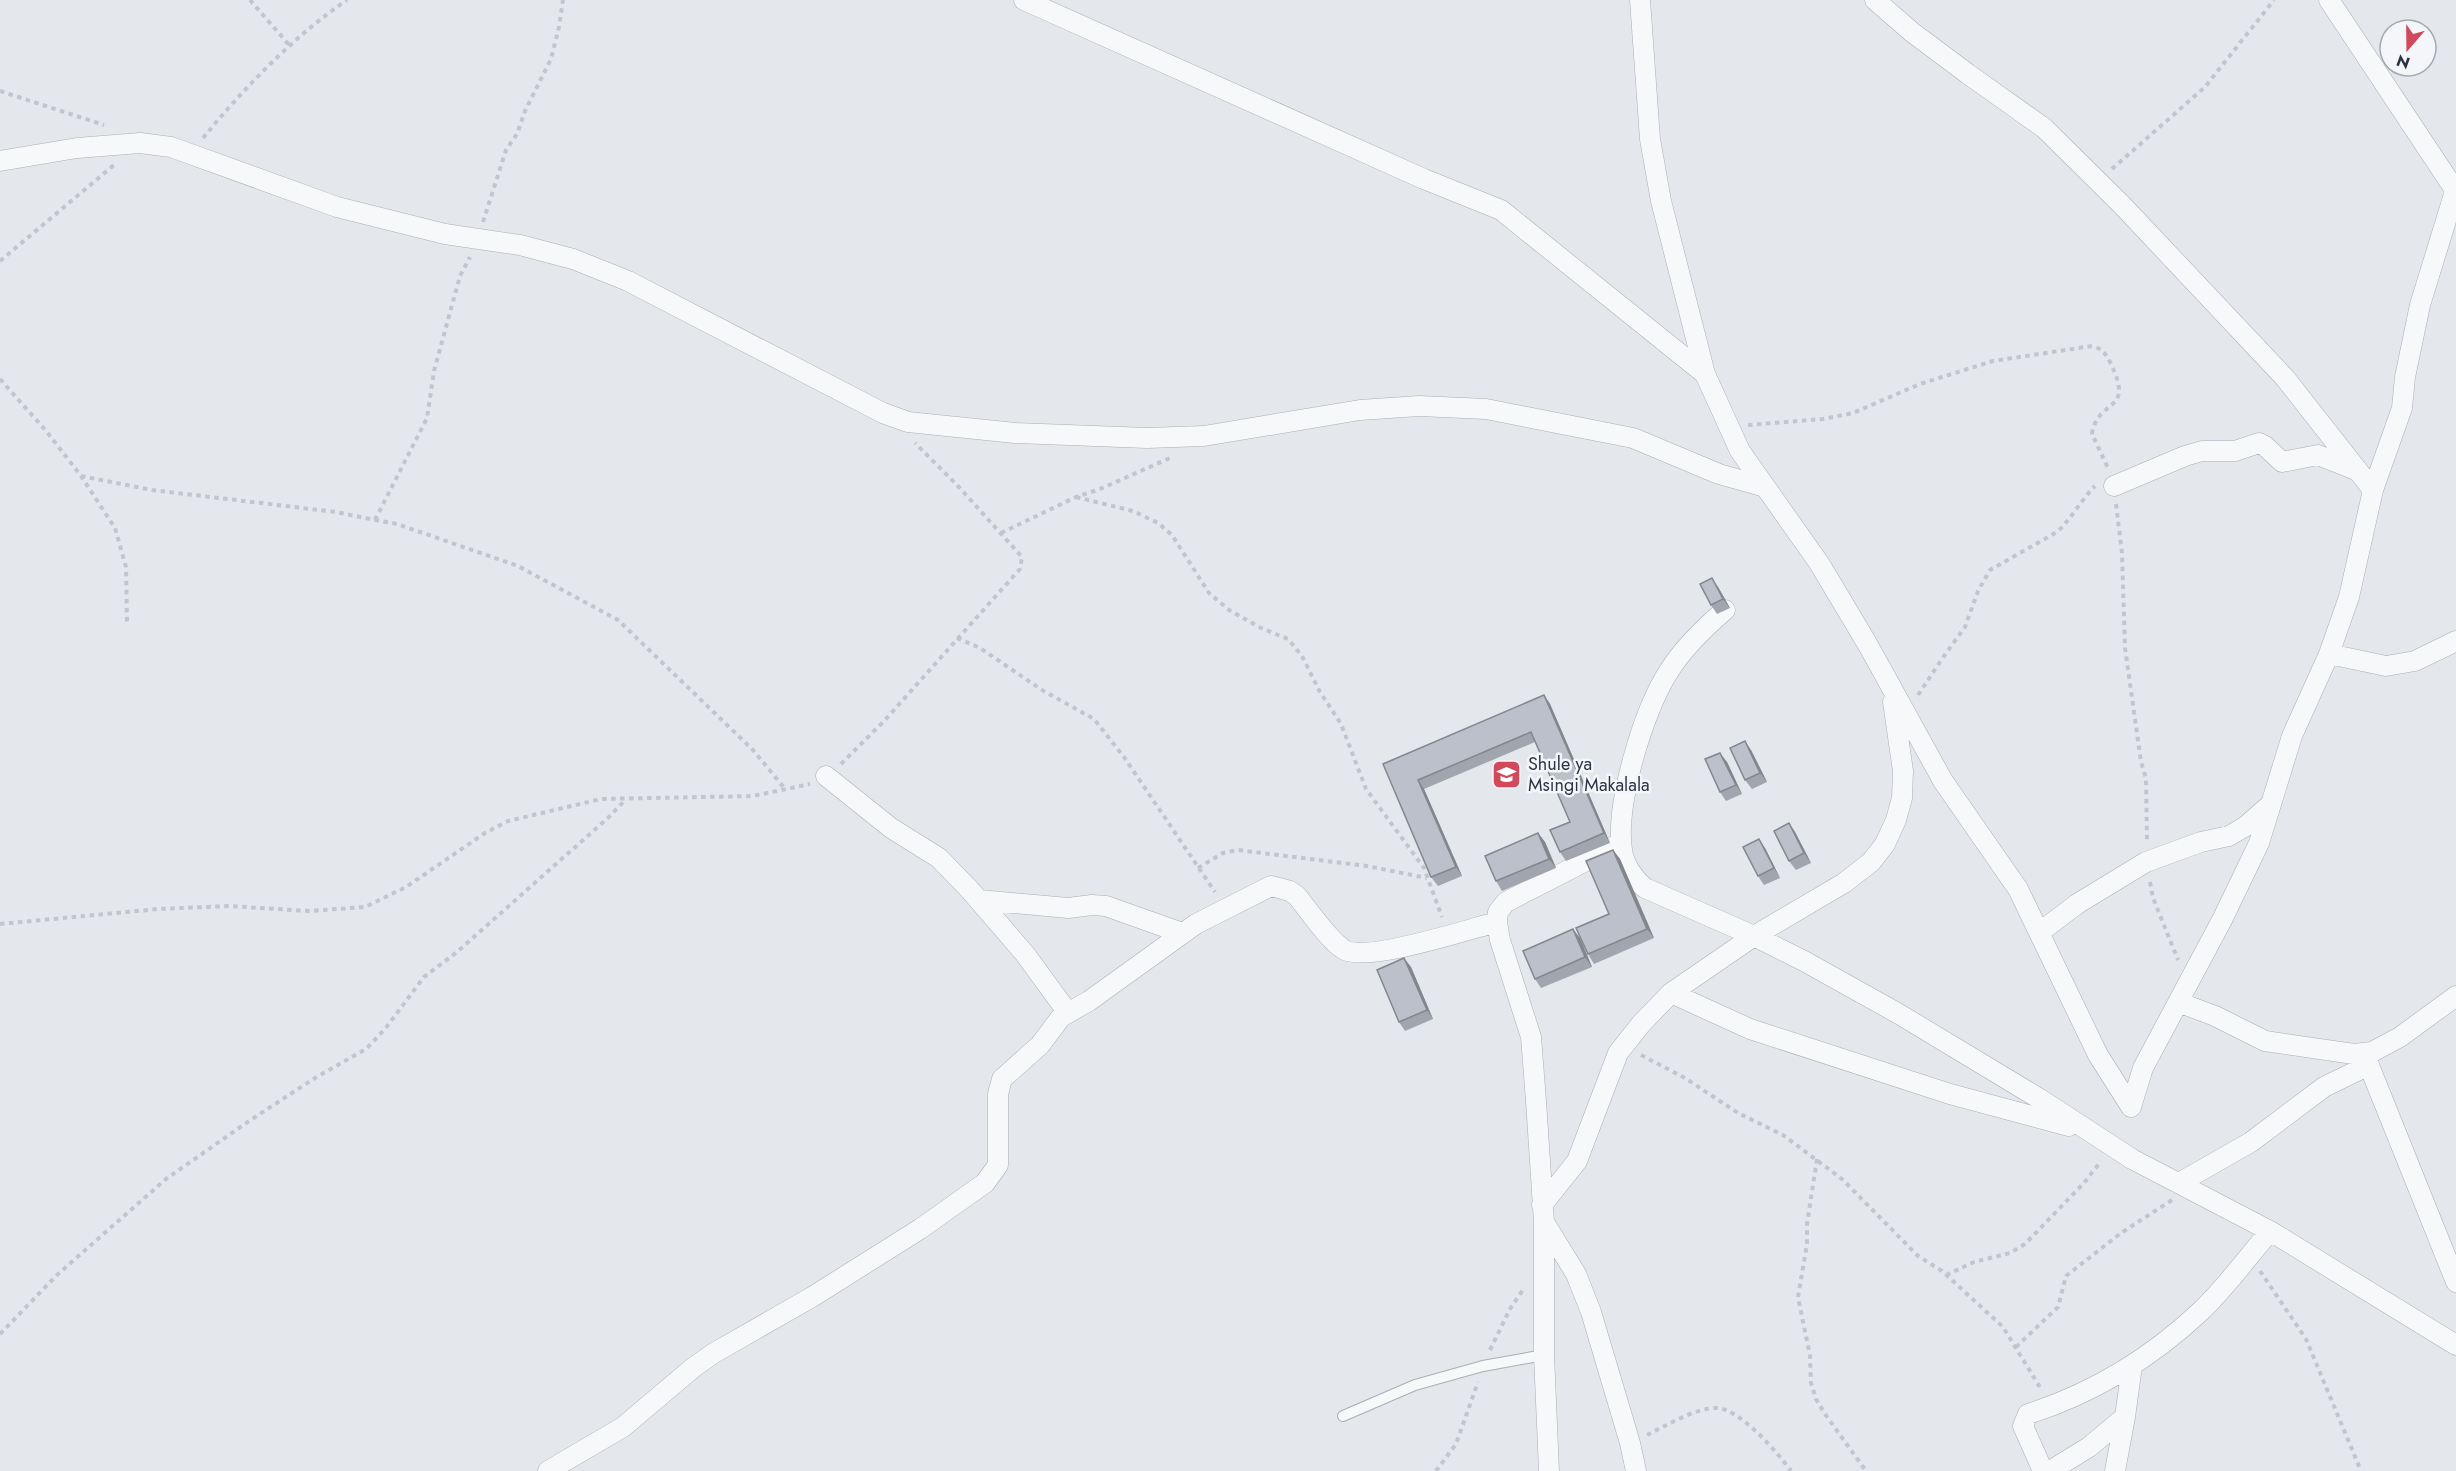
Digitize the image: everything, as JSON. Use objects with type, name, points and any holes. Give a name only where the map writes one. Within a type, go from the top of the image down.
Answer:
[{"type":"street","points":[[1024,0],[1424,179],[1501,210],[1705,374]]},
{"type":"street","points":[[1640,0],[1647,68],[1650,139],[1661,201],[1705,374],[1728,426],[1740,451],[1819,563],[1943,781],[2018,889],[2098,1055],[2131,1107],[2143,1068],[2223,918],[2259,843],[2292,736],[2329,654],[2349,597],[2373,490],[2402,408],[2405,377],[2420,305],[2456,189],[2329,0]]},
{"type":"street","points":[[1875,0],[1913,33],[2044,128],[2285,378],[2373,490]]},
{"type":"street","points":[[0,160],[76,148],[140,143],[171,147],[337,207],[445,234],[520,245],[573,259],[628,281],[883,413],[908,422],[1015,433],[1147,438],[1204,436],[1360,410],[1419,406],[1486,409],[1633,438],[1719,474],[1765,487]]},
{"type":"street","points":[[2112,478],[2185,456],[2202,452],[2235,451],[2259,443],[2282,462],[2318,455],[2359,472]]},
{"type":"street","points":[[1725,610],[1687,647],[1668,672],[1642,726],[1620,819],[1622,852],[1636,880],[1645,888],[1754,936],[1899,1014],[2132,1159],[2270,1231],[2456,1345]]},
{"type":"street","points":[[2329,654],[2386,666],[2415,662],[2456,641]]},
{"type":"street","points":[[1543,1213],[1576,1161],[1618,1053],[1641,1024],[1671,993],[1754,936],[1844,883],[1871,862],[1885,844],[1896,820],[1902,798],[1903,771],[1891,688]]},
{"type":"street","points":[[826,776],[891,828],[939,858],[979,900],[1024,954],[1068,1013]]},
{"type":"street","points":[[2040,932],[2076,904],[2146,862],[2201,842],[2229,836],[2246,826],[2273,802]]},
{"type":"street","points":[[1550,1471],[1544,1355],[1543,1213],[1531,1037],[1500,940],[1498,912],[1506,902],[1621,843]]},
{"type":"street","points":[[548,1471],[623,1427],[714,1353],[822,1291],[920,1229],[986,1183],[998,1164],[1000,1151],[998,1094],[1002,1079],[1040,1045],[1061,1017],[1089,1001],[1182,933],[1271,886],[1290,891],[1343,950],[1351,953],[1374,954],[1497,922]]},
{"type":"street","points":[[979,900],[1068,908],[1106,906],[1182,933]]},
{"type":"street","points":[[1671,993],[1750,1029],[1781,1040],[1950,1094],[2090,1132]]},
{"type":"street","points":[[2184,1185],[2251,1142],[2366,1059],[2372,1052],[2400,1037],[2456,996]]},
{"type":"street","points":[[2178,1002],[2215,1016],[2265,1041],[2354,1054],[2366,1059],[2456,1282]]},
{"type":"street","points":[[1543,1213],[1576,1274],[1591,1312],[1630,1443],[1636,1471]]},
{"type":"street","points":[[2043,1471],[2023,1426],[2028,1414],[2075,1398],[2132,1366],[2202,1310],[2270,1231]]},
{"type":"street","points":[[2115,1471],[2132,1366]]},
{"type":"street","points":[[2050,1471],[2089,1447],[2125,1417]]},
{"type":"lane","points":[[1343,1416],[1415,1385],[1483,1366],[1544,1355]]},
{"type":"path","points":[[250,0],[291,47]]},
{"type":"path","points":[[190,154],[237,96],[326,14],[347,0]]},
{"type":"path","points":[[375,520],[427,418],[434,371],[460,276],[479,239],[506,150],[517,134],[525,111],[551,59],[563,0]]},
{"type":"path","points":[[2098,182],[2205,87],[2274,0]]},
{"type":"path","points":[[0,91],[110,128]]},
{"type":"path","points":[[0,261],[115,165]]},
{"type":"path","points":[[1728,426],[1823,419],[1853,413],[1920,384],[1993,361],[2092,346],[2101,349],[2106,354],[2121,392],[2097,419],[2092,434],[2112,478],[2122,554],[2125,648],[2141,762],[2146,778],[2146,862],[2152,898],[2188,982]]},
{"type":"path","points":[[0,379],[47,432],[81,476],[115,528],[126,567],[127,624]]},
{"type":"path","points":[[0,924],[158,909],[229,906],[309,911],[365,907],[406,887],[485,833],[507,821],[601,799],[753,796],[817,782],[885,720],[1020,569],[1023,562],[1022,557],[910,438]]},
{"type":"path","points":[[1000,533],[1076,497],[1100,489],[1176,455]]},
{"type":"path","points":[[81,476],[152,490],[315,509],[397,524],[518,566],[618,620],[753,750],[786,790]]},
{"type":"path","points":[[1907,717],[1926,682],[1965,627],[1984,576],[1989,570],[2057,532],[2066,524],[2083,498],[2112,478]]},
{"type":"path","points":[[1076,497],[1132,511],[1158,524],[1172,535],[1209,593],[1228,610],[1261,628],[1288,639],[1302,656],[1320,692],[1341,724],[1366,789],[1424,868],[1449,935]]},
{"type":"path","points":[[957,638],[980,648],[1042,690],[1094,719],[1124,757],[1226,908]]},
{"type":"path","points":[[0,1334],[58,1274],[166,1179],[315,1078],[366,1049],[385,1029],[424,977],[457,952],[609,817],[625,800]]},
{"type":"path","points":[[1198,868],[1223,853],[1238,850],[1367,866],[1428,879]]},
{"type":"path","points":[[1624,1046],[1685,1078],[1738,1113],[1783,1135],[1842,1179],[1918,1256],[1946,1275],[2003,1327],[2051,1407]]},
{"type":"path","points":[[1946,1275],[1974,1262],[2010,1253],[2025,1244],[2084,1183],[2112,1146]]},
{"type":"path","points":[[1817,1159],[1798,1297],[1810,1356],[1811,1383],[1816,1399],[1825,1414],[1866,1471]]},
{"type":"path","points":[[2016,1347],[2058,1307],[2066,1276],[2121,1233],[2155,1213],[2184,1185]]},
{"type":"path","points":[[2249,1256],[2306,1339],[2361,1471]]},
{"type":"path","points":[[1436,1471],[1456,1443],[1483,1366],[1510,1309],[1544,1258]]},
{"type":"path","points":[[1630,1443],[1705,1409],[1718,1408],[1731,1413],[1774,1448],[1791,1471]]},
{"type":"building","points":[[1712,578],[1723,599],[1711,605],[1700,584]]},
{"type":"building","points":[[1544,695],[1604,833],[1560,852],[1550,830],[1570,822],[1531,732],[1418,780],[1456,867],[1431,877],[1383,764]]},
{"type":"building","points":[[1745,741],[1760,773],[1745,780],[1730,748]]},
{"type":"building","points":[[1720,753],[1736,785],[1720,792],[1705,759]]},
{"type":"building","points":[[1789,823],[1804,853],[1789,861],[1774,831]]},
{"type":"building","points":[[1538,833],[1549,859],[1496,881],[1485,856]]},
{"type":"building","points":[[1759,839],[1774,868],[1758,876],[1743,847]]},
{"type":"building","points":[[1613,850],[1647,929],[1588,954],[1576,928],[1609,914],[1586,861]]},
{"type":"building","points":[[1573,929],[1585,957],[1535,979],[1523,951]]},
{"type":"building","points":[[1404,958],[1427,1010],[1399,1022],[1377,970]]},
{"type":"place","name":"Shule ya Msingi Makalala","points":[[1507,774]]}]
